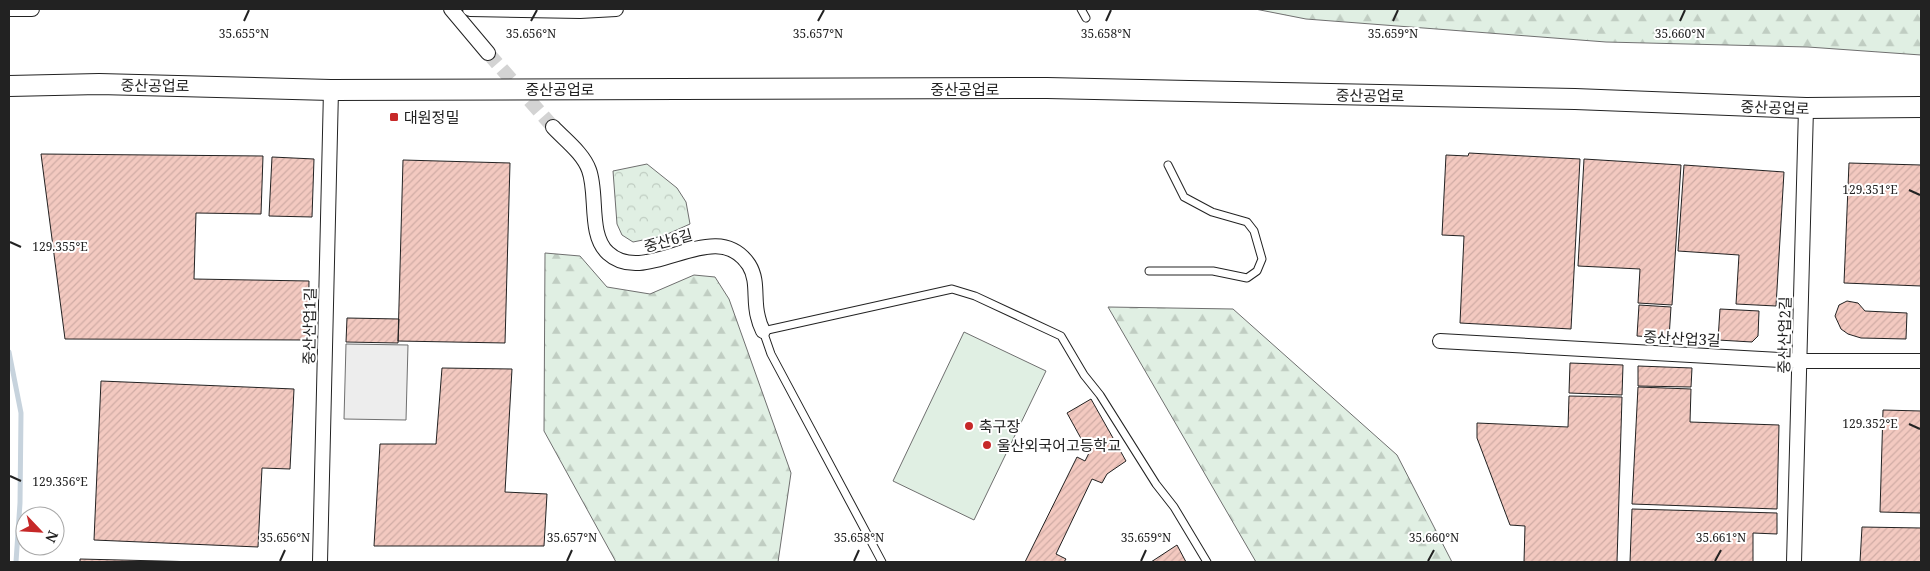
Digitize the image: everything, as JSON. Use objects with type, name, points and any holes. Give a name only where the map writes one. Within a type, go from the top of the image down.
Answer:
[{"type":"street","points":[[9,9],[32,9]]},
{"type":"street","points":[[451,9],[488,54]]},
{"type":"street","points":[[470,9],[616,9]]},
{"type":"street","name":"중산공업로","points":[[9,86],[99,84],[331,90],[1047,88],[1575,99],[1806,108],[1921,108]]},
{"type":"street","name":"중산산업1길","points":[[320,562],[331,90]]},
{"type":"street","name":"중산산업2길","points":[[1794,562],[1806,108]]},
{"type":"street","name":"중산6길","points":[[553,127],[581,155],[590,170],[594,187],[598,234],[607,253],[623,262],[641,264],[705,247],[721,247],[735,252],[746,261],[752,270],[757,316],[763,331]]},
{"type":"street","name":"중산산업3길","points":[[1440,341],[1799,361],[1921,361]]},
{"type":"lane","points":[[1081,9],[1086,18]]},
{"type":"lane","points":[[1149,271],[1213,271],[1247,278],[1257,271],[1262,259],[1254,231],[1247,222],[1212,212],[1184,197],[1168,165]]},
{"type":"lane","points":[[882,562],[776,363],[763,331],[952,289],[963,292],[1061,336],[1084,375],[1100,395],[1156,484],[1174,507],[1207,562]]},
{"type":"green space","points":[[1255,9],[1921,9],[1921,55],[1808,47],[1606,42],[1306,19]]},
{"type":"green space","points":[[647,164],[677,188],[686,202],[690,224],[663,236],[633,242],[622,235],[617,224],[613,171]]},
{"type":"green space","points":[[545,253],[580,256],[607,287],[650,294],[694,275],[715,277],[729,299],[791,473],[778,562],[616,562],[544,431]]},
{"type":"green space","points":[[1108,307],[1233,309],[1397,455],[1452,562],[1256,562]]},
{"type":"green space","name":"축구장","points":[[964,332],[1046,371],[974,520],[893,481]]},
{"type":"shaded area","points":[[346,344],[408,345],[406,420],[344,419]]},
{"type":"building","points":[[1469,153],[1580,159],[1571,329],[1460,323],[1464,236],[1442,235],[1446,155],[1468,156]]},
{"type":"building","points":[[41,154],[263,156],[261,214],[196,213],[194,279],[309,281],[308,340],[65,339]]},
{"type":"building","points":[[272,157],[314,159],[312,217],[269,216]]},
{"type":"building","points":[[1584,159],[1681,165],[1672,305],[1638,303],[1640,269],[1578,266]]},
{"type":"building","points":[[403,160],[510,163],[505,343],[398,341]]},
{"type":"building","points":[[1849,163],[1921,165],[1921,286],[1844,283]]},
{"type":"building","points":[[1684,165],[1784,172],[1776,306],[1736,304],[1739,255],[1678,251]]},
{"type":"building","points":[[1847,301],[1858,303],[1865,311],[1907,313],[1906,339],[1861,338],[1848,334],[1841,329],[1835,316],[1839,305]]},
{"type":"building","points":[[1639,305],[1671,307],[1669,338],[1637,336]]},
{"type":"building","points":[[1720,309],[1759,311],[1758,336],[1752,342],[1718,340]]},
{"type":"building","points":[[347,318],[399,319],[398,343],[346,342]]},
{"type":"building","points":[[1570,363],[1623,365],[1622,395],[1569,393]]},
{"type":"building","points":[[1638,366],[1692,368],[1691,387],[1638,386]]},
{"type":"building","points":[[442,368],[512,369],[505,492],[547,494],[544,546],[374,546],[380,444],[436,444]]},
{"type":"building","points":[[101,381],[294,389],[290,469],[262,468],[258,547],[94,540]]},
{"type":"building","points":[[1638,387],[1691,389],[1690,422],[1779,425],[1777,509],[1632,504]]},
{"type":"building","points":[[1569,396],[1622,397],[1617,562],[1524,562],[1525,526],[1510,525],[1477,438],[1477,423],[1568,427]]},
{"type":"building","points":[[1091,399],[1126,461],[1107,474],[1102,483],[1092,479],[1056,554],[1066,559],[1064,562],[1025,562],[1077,457],[1085,461],[1089,453],[1067,413]]},
{"type":"building","points":[[1883,410],[1921,411],[1921,513],[1880,512]]},
{"type":"building","points":[[1632,509],[1777,513],[1777,534],[1753,533],[1753,562],[1630,562]]},
{"type":"building","points":[[1862,527],[1921,528],[1921,562],[1860,562]]},
{"type":"building","points":[[1177,545],[1186,562],[1151,562]]},
{"type":"building","points":[[80,559],[201,562],[80,562]]},
{"type":"waterway","points":[[9,352],[21,413],[20,503],[16,562]]},
{"type":"tunnel","points":[[488,53],[553,127]]},
{"type":"place","name":"대원정밀","points":[[394,117]]},
{"type":"place","name":"축구장","points":[[969,426]]},
{"type":"place","name":"울산외국어고등학교","points":[[987,445]]}]
